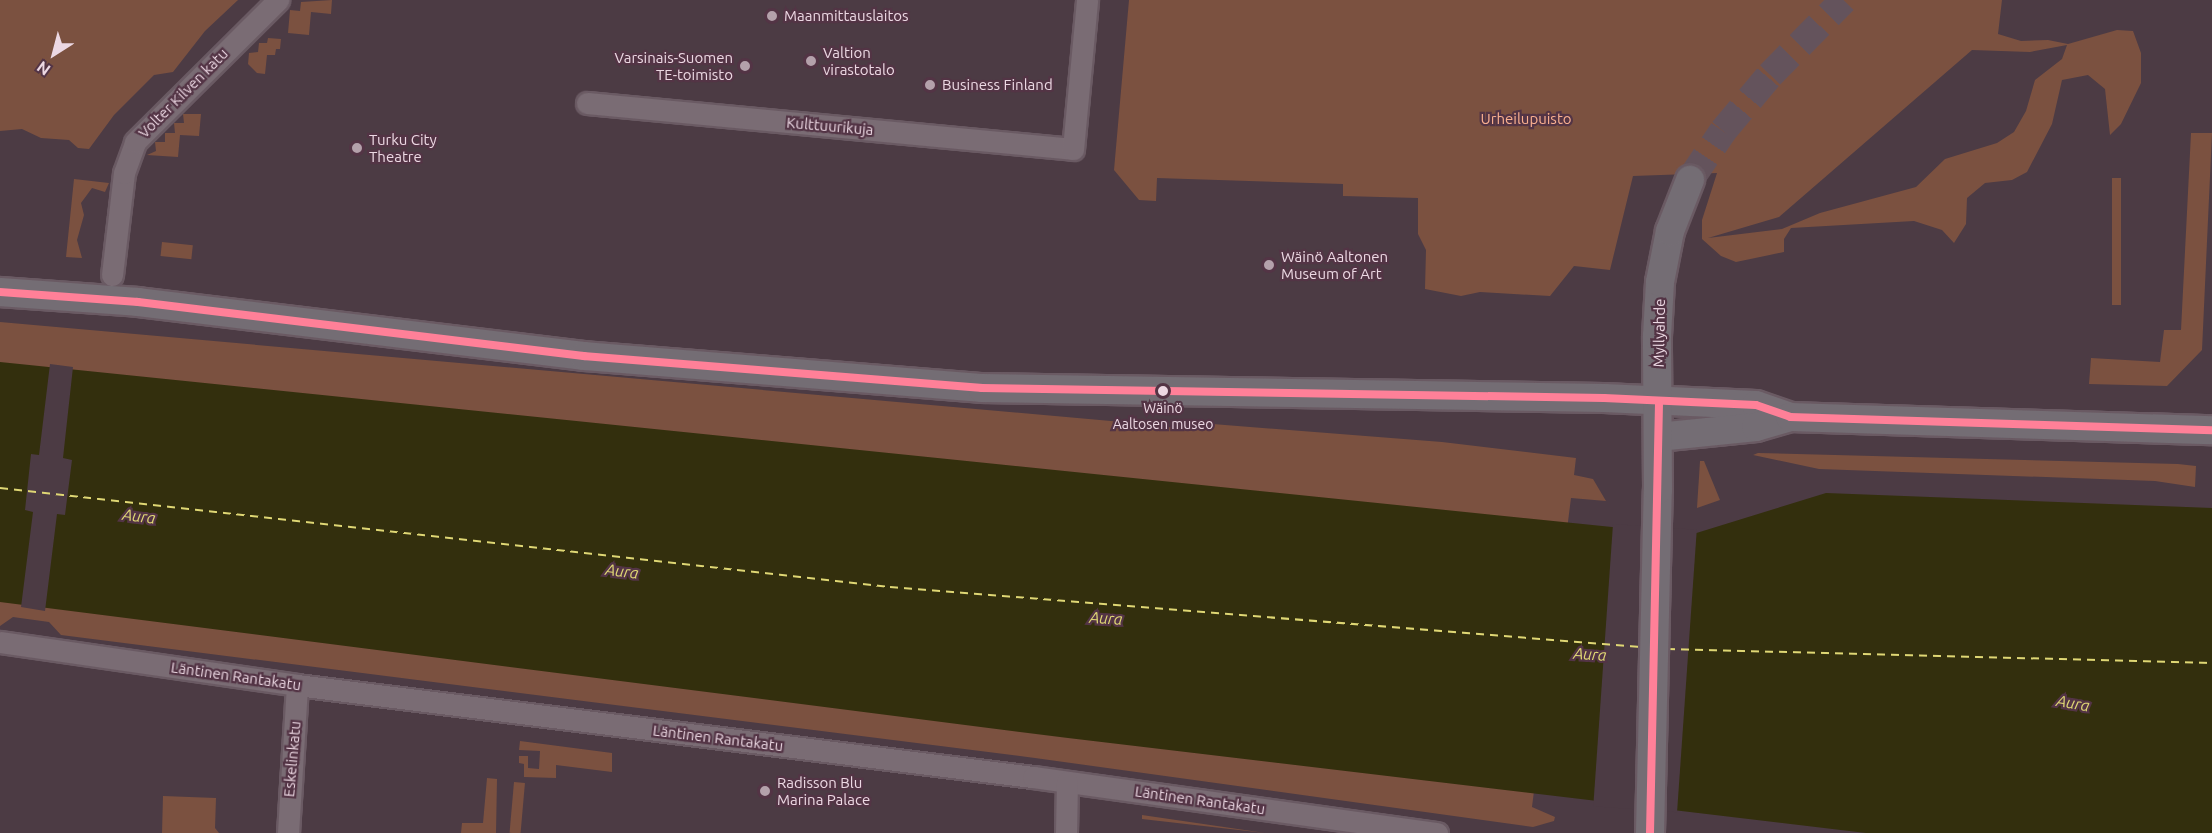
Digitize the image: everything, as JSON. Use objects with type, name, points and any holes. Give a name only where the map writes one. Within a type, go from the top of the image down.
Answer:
[{"type":"street","name":"Volter Kilven katu","points":[[112,275],[124,173],[135,142],[278,0]]},
{"type":"street","name":"Kulttuurikuja","points":[[587,102],[1072,149],[1087,0]]},
{"type":"street","name":"Myllyahde","points":[[1650,833],[1660,282],[1677,206],[1690,180]]},
{"type":"street","points":[[0,291],[138,302],[584,356],[982,388],[1756,405],[1790,417],[2212,430]]},
{"type":"street","points":[[1658,437],[1756,427],[1790,417]]},
{"type":"street","name":"Läntinen Rantakatu","points":[[0,642],[297,684],[1067,782],[1437,833]]},
{"type":"street","name":"Eskelinkatu","points":[[288,833],[297,684]]},
{"type":"street","points":[[1066,833],[1067,782]]},
{"type":"green space","points":[[0,0],[238,0],[205,31],[173,72],[154,75],[114,115],[89,149],[78,148],[69,140],[41,138],[22,129],[0,131]]},
{"type":"green space","points":[[332,0],[331,14],[311,12],[309,35],[288,33],[290,10],[300,11],[301,2]]},
{"type":"green space","name":"Urheilupuisto","points":[[1129,0],[2002,0],[1998,34],[2021,41],[2048,40],[2068,44],[2117,30],[2133,31],[2141,53],[2141,83],[2121,124],[2110,135],[2105,89],[2088,75],[2062,80],[2052,124],[2027,172],[2012,180],[1985,183],[1967,198],[1966,224],[1954,243],[1942,230],[1914,221],[1791,228],[1784,239],[1784,252],[1736,262],[1721,256],[1702,239],[1702,220],[1717,173],[1633,176],[1610,270],[1574,266],[1550,296],[1480,292],[1461,296],[1425,289],[1426,250],[1418,234],[1418,198],[1343,196],[1343,184],[1157,178],[1156,201],[1139,200],[1114,170]],"holes":[[[2067,45],[2062,59],[2035,80],[2026,111],[2014,132],[1997,143],[1945,159],[1916,187],[1820,213],[1782,229],[1708,238],[1779,217],[1972,50],[2030,52]]]},
{"type":"green space","points":[[268,38],[281,39],[280,49],[276,49],[275,55],[267,55],[265,74],[257,73],[248,64],[249,53],[258,52],[259,43],[267,43]]},
{"type":"green space","points":[[183,114],[201,114],[199,136],[180,135],[178,157],[147,155],[156,151],[155,142],[165,142],[165,133],[175,133],[174,123],[184,123]]},
{"type":"green space","points":[[2191,133],[2212,133],[2202,350],[2167,386],[2089,384],[2091,358],[2160,362],[2164,330],[2181,330]]},
{"type":"green space","points":[[2112,178],[2121,178],[2121,305],[2112,305]]},
{"type":"green space","points":[[74,179],[109,183],[105,192],[92,188],[81,203],[84,215],[77,240],[82,258],[66,257]]},
{"type":"green space","points":[[162,242],[193,245],[191,259],[161,256]]},
{"type":"green space","points":[[0,322],[1122,422],[1163,429],[1174,426],[1175,421],[1442,442],[1576,458],[1574,475],[1593,479],[1606,501],[1571,498],[1532,807],[1555,817],[1554,821],[1533,827],[1035,758],[61,635],[49,622],[13,617],[0,626]]},
{"type":"green space","points":[[1758,453],[2178,464],[2196,466],[2195,487],[2155,481],[1819,469],[1753,455]]},
{"type":"green space","points":[[1700,461],[1704,461],[1720,500],[1697,508]]},
{"type":"green space","points":[[520,741],[612,753],[612,772],[556,765],[556,778],[524,777],[524,764],[519,763],[519,756],[528,756],[528,768],[539,769],[540,751],[519,750]]},
{"type":"green space","points":[[487,778],[497,779],[496,833],[461,833],[462,823],[483,823]]},
{"type":"green space","points":[[514,782],[525,783],[521,833],[510,833]]},
{"type":"green space","points":[[163,796],[216,798],[215,828],[219,833],[162,833]]},
{"type":"green space","points":[[1142,815],[1265,833],[1142,819]]},
{"type":"water","name":"Aura","points":[[0,362],[1690,535],[1826,493],[2212,508],[2212,833],[1866,833],[1068,738],[0,602]]},
{"type":"pier","points":[[50,364],[73,367],[63,458],[72,460],[65,515],[57,514],[45,611],[21,607],[33,512],[25,510],[31,454],[39,455]]},
{"type":"pier","points":[[1613,524],[1697,530],[1677,812],[1593,806]]},
{"type":"ferry route","points":[[0,488],[890,587],[1641,647]]},
{"type":"ferry route","points":[[1667,649],[2212,663]]},
{"type":"tunnel","points":[[1690,180],[1723,131],[1770,75],[1844,0]]},
{"type":"transit line","points":[[0,292],[138,302],[584,356],[982,388],[1604,398],[1756,405],[1790,417],[2212,430]]},
{"type":"transit line","points":[[1650,833],[1659,402]]},
{"type":"place","name":"Maanmittauslaitos","points":[[772,16]]},
{"type":"place","name":"Valtion virastotalo","points":[[811,61]]},
{"type":"place","name":"Varsinais-Suomen TE-toimisto","points":[[745,66]]},
{"type":"place","name":"Business Finland","points":[[930,85]]},
{"type":"place","name":"Turku City Theatre","points":[[357,148]]},
{"type":"place","name":"Wäinö Aaltonen Museum of Art","points":[[1269,265]]},
{"type":"place","name":"Wäinö Aaltosen museo","points":[[1163,391]]},
{"type":"place","name":"Radisson Blu Marina Palace","points":[[765,791]]}]
